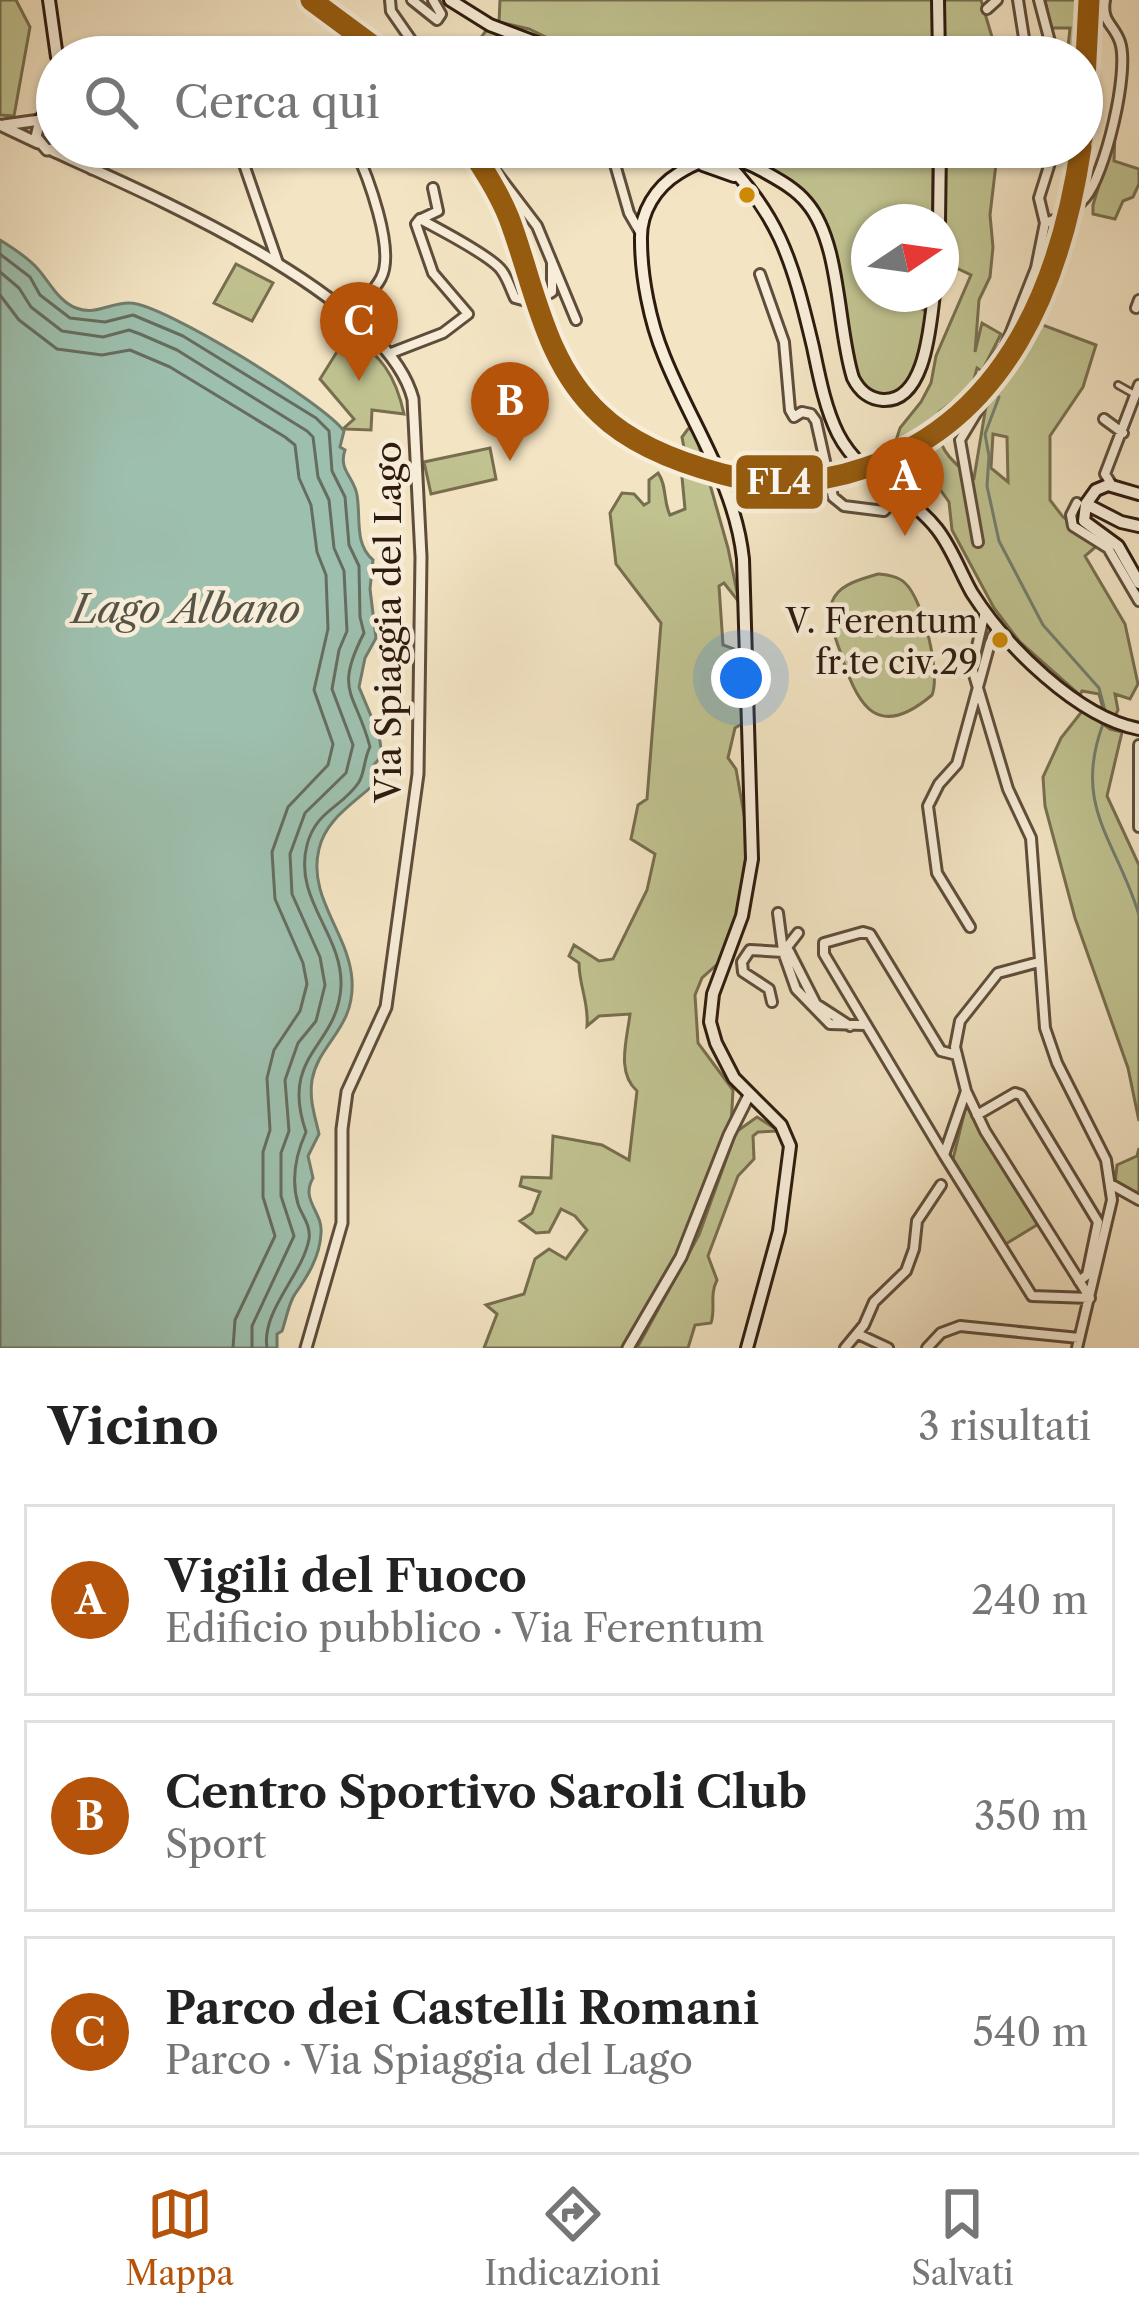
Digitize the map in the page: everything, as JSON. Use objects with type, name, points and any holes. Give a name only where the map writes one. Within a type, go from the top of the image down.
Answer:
[{"type":"main road","points":[[49,0],[54,36]]},
{"type":"main road","points":[[450,0],[490,25],[522,36]]},
{"type":"main road","points":[[938,0],[939,36]]},
{"type":"main road","points":[[692,168],[654,196],[640,233],[661,350],[704,437],[734,514],[742,551],[753,852],[744,910],[714,989],[710,1017],[723,1058],[748,1096],[781,1125],[790,1149],[779,1231],[747,1348]]},
{"type":"main road","points":[[702,168],[741,179]]},
{"type":"main road","points":[[733,168],[773,219],[787,247],[838,434],[868,474],[937,528],[998,629],[1045,675],[1096,714],[1139,729]]},
{"type":"main road","points":[[748,168],[778,179]]},
{"type":"main road","points":[[753,168],[778,179],[809,205],[822,230],[850,371],[860,390],[887,400],[911,387],[922,362],[931,312]]},
{"type":"main road","points":[[940,168],[940,204]]},
{"type":"main road","points":[[750,190],[748,180],[756,172]]},
{"type":"main road","points":[[1082,504],[1108,485],[1139,488]]},
{"type":"main road","points":[[1082,504],[1139,526]]},
{"type":"main road","points":[[1082,504],[1084,521],[1118,546],[1139,584]]},
{"type":"street","points":[[389,0],[408,36]]},
{"type":"street","points":[[412,0],[437,20],[441,13],[433,0]]},
{"type":"street","points":[[987,9],[997,0]]},
{"type":"street","points":[[1018,0],[1024,36]]},
{"type":"street","points":[[1039,0],[1048,36]]},
{"type":"street","points":[[1103,153],[1120,105],[1120,43],[1103,16],[1105,0]]},
{"type":"street","points":[[512,32],[515,36]]},
{"type":"street","points":[[0,125],[36,120]]},
{"type":"street","points":[[0,125],[36,142]]},
{"type":"street","points":[[245,168],[278,263]]},
{"type":"street","points":[[351,316],[381,278],[386,259],[361,168]]},
{"type":"street","points":[[494,168],[524,204],[552,255],[576,320]]},
{"type":"street","points":[[616,168],[640,233]]},
{"type":"street","points":[[978,542],[960,440],[989,392],[994,362],[1007,342],[1036,268],[1046,223],[1039,198],[1048,168]]},
{"type":"street","points":[[1046,223],[1071,210],[1089,193],[1098,168]]},
{"type":"street","name":"Via Spiaggia del Lago","points":[[92,169],[278,263],[351,316],[391,352],[409,384],[416,415],[421,567],[416,800],[385,1012],[347,1092],[342,1223],[307,1348]]},
{"type":"street","points":[[391,352],[447,332],[468,314],[433,273],[416,224],[438,211],[433,188]]},
{"type":"street","points":[[420,219],[495,263],[515,298],[533,301],[552,290],[552,255]]},
{"type":"street","points":[[760,274],[784,341],[790,410],[794,416],[811,414],[816,421],[833,497],[844,506],[884,511],[897,496]]},
{"type":"street","points":[[1118,385],[1137,390],[1132,423],[1123,433],[1105,479],[1139,488]]},
{"type":"street","points":[[1104,419],[1123,433]]},
{"type":"street","points":[[1082,504],[1071,515],[1073,526],[1108,548],[1139,601]]},
{"type":"street","points":[[927,1348],[941,1333],[960,1325],[1078,1343],[1113,1185],[1106,1160],[1048,1042],[1031,838],[1008,789],[972,661],[985,612]]},
{"type":"street","points":[[970,927],[938,873],[928,819],[932,794],[957,764],[998,629]]},
{"type":"street","points":[[1139,745],[1139,827]]},
{"type":"street","points":[[778,913],[794,986],[804,1000],[830,1024],[865,1025]]},
{"type":"street","points":[[957,1055],[940,1051],[875,941],[865,932],[830,940],[822,948],[1032,1296],[1090,1298]]},
{"type":"street","points":[[786,952],[798,933]]},
{"type":"street","points":[[772,1002],[770,990],[748,978],[742,962],[750,950],[786,952]]},
{"type":"street","points":[[1039,962],[994,977],[960,1021],[957,1055],[977,1115],[1090,1298]]},
{"type":"street","points":[[944,1155],[966,1091]]},
{"type":"street","points":[[977,1115],[1021,1095],[1084,1196],[1098,1222],[1087,1275],[1079,1281]]},
{"type":"street","points":[[628,1348],[681,1257],[748,1096]]},
{"type":"street","points":[[845,1348],[874,1302],[906,1271],[917,1221],[941,1185]]},
{"type":"street","points":[[1113,1185],[1139,1200]]},
{"type":"street","points":[[858,1334],[888,1348]]},
{"type":"shaded area","points":[[0,0],[16,0],[30,27],[14,116],[0,115]]},
{"type":"shaded area","points":[[500,0],[933,0],[933,36],[544,36],[499,22]]},
{"type":"shaded area","points":[[942,0],[981,0],[992,36],[943,36]]},
{"type":"shaded area","points":[[1045,0],[1083,0],[1080,36],[1069,36],[1070,28],[1051,28]]},
{"type":"shaded area","points":[[490,25],[515,36],[482,36]]},
{"type":"shaded area","points":[[1115,133],[1114,161],[1139,169],[1139,184],[1115,219],[1093,214],[1093,205]]},
{"type":"shaded area","points":[[766,168],[933,168],[933,204],[851,204],[851,312],[927,312],[920,363],[906,389],[882,398],[857,383],[832,251],[812,204],[799,188]]},
{"type":"shaded area","points":[[943,168],[996,168],[990,277],[979,300],[975,352],[982,323],[1001,334],[982,371],[977,368],[972,387],[939,412],[938,433],[950,458],[974,478],[987,400],[1035,322],[1096,345],[1083,387],[1050,436],[1050,500],[1063,517],[1100,543],[1085,556],[1125,624],[1138,684],[1130,699],[1115,694],[1115,716],[1104,712],[1099,694],[1082,691],[1080,695],[1019,641],[994,608],[952,530],[949,502],[920,461],[917,446],[894,447],[900,428],[931,383],[936,356],[959,312],[971,275],[959,269],[959,204],[943,204]],"holes":[[[993,434],[1007,437],[1008,482],[991,468]]]},
{"type":"shaded area","points":[[236,264],[273,283],[252,321],[214,303]]},
{"type":"shaded area","points":[[350,331],[385,367],[404,414],[372,410],[371,430],[343,429],[354,419],[320,379]]},
{"type":"shaded area","points":[[694,428],[739,602],[724,583],[719,586],[723,645],[737,650],[745,722],[735,728],[728,758],[736,769],[746,826],[745,888],[722,960],[702,978],[695,995],[698,1043],[733,1090],[731,1126],[691,1230],[623,1348],[484,1348],[497,1314],[486,1305],[524,1294],[535,1259],[549,1249],[566,1259],[587,1230],[561,1209],[549,1232],[536,1233],[520,1221],[532,1213],[540,1192],[520,1186],[522,1177],[551,1178],[553,1136],[602,1145],[629,1160],[637,1091],[625,1065],[630,1014],[599,1016],[587,1026],[579,963],[569,956],[574,945],[599,961],[613,959],[647,890],[655,854],[631,839],[638,805],[647,799],[661,623],[616,564],[610,513],[622,493],[634,494],[644,505],[649,502],[649,480],[658,473],[670,515],[685,509],[682,477],[689,475],[682,437]]},
{"type":"shaded area","points":[[490,448],[496,479],[431,494],[424,462]]},
{"type":"shaded area","points":[[878,574],[899,579],[912,592],[932,655],[932,695],[898,715],[873,712],[855,691],[831,623],[832,602],[839,591]]},
{"type":"shaded area","points":[[1083,710],[1122,732],[1107,796],[1139,865],[1139,1121],[1128,1068],[1075,918],[1045,806],[1043,777],[1061,738]]},
{"type":"shaded area","points":[[967,1102],[1040,1223],[1004,1245],[953,1159]]},
{"type":"shaded area","points":[[757,1117],[779,1131],[753,1136],[754,1159],[738,1176],[708,1256],[717,1280],[711,1323],[695,1325],[688,1348],[637,1348],[699,1235],[736,1132]]},
{"type":"shaded area","points":[[1139,1148],[1139,1196],[1115,1184],[1117,1165],[1137,1156]]},
{"type":"water","name":"Lago Albano","points":[[0,240],[33,264],[70,305],[83,310],[130,303],[148,307],[276,378],[344,431],[340,447],[345,450],[345,468],[357,495],[361,538],[373,560],[370,589],[376,638],[365,658],[359,687],[382,755],[374,765],[371,787],[333,822],[319,849],[319,884],[349,963],[351,997],[343,1023],[312,1080],[319,1134],[308,1156],[313,1178],[309,1193],[321,1226],[320,1242],[277,1334],[277,1348],[0,1348]]},
{"type":"waterway","points":[[999,397],[985,434],[987,486],[999,541],[1043,625],[1099,688],[1105,711]]},
{"type":"waterway","points":[[1103,724],[1092,778],[1095,801],[1139,915]]},
{"type":"transit line","name":"FL4","points":[[311,0],[360,36]]},
{"type":"transit line","name":"FL4","points":[[1087,36],[1089,0]]},
{"type":"transit line","name":"FL4","points":[[482,168],[505,209],[553,347],[600,414],[626,434],[690,464],[776,482],[847,473],[914,446],[955,417],[990,382],[1041,296],[1059,248],[1077,168]]},
{"type":"place","name":"Parco dei Castelli Romani","points":[[359,381]]},
{"type":"place","name":"Centro Sportivo Saroli Club","points":[[510,461]]},
{"type":"place","name":"Vigili del Fuoco","points":[[905,536]]},
{"type":"place","name":"V. Ferentum fr.te civ.29","points":[[1000,640]]}]
